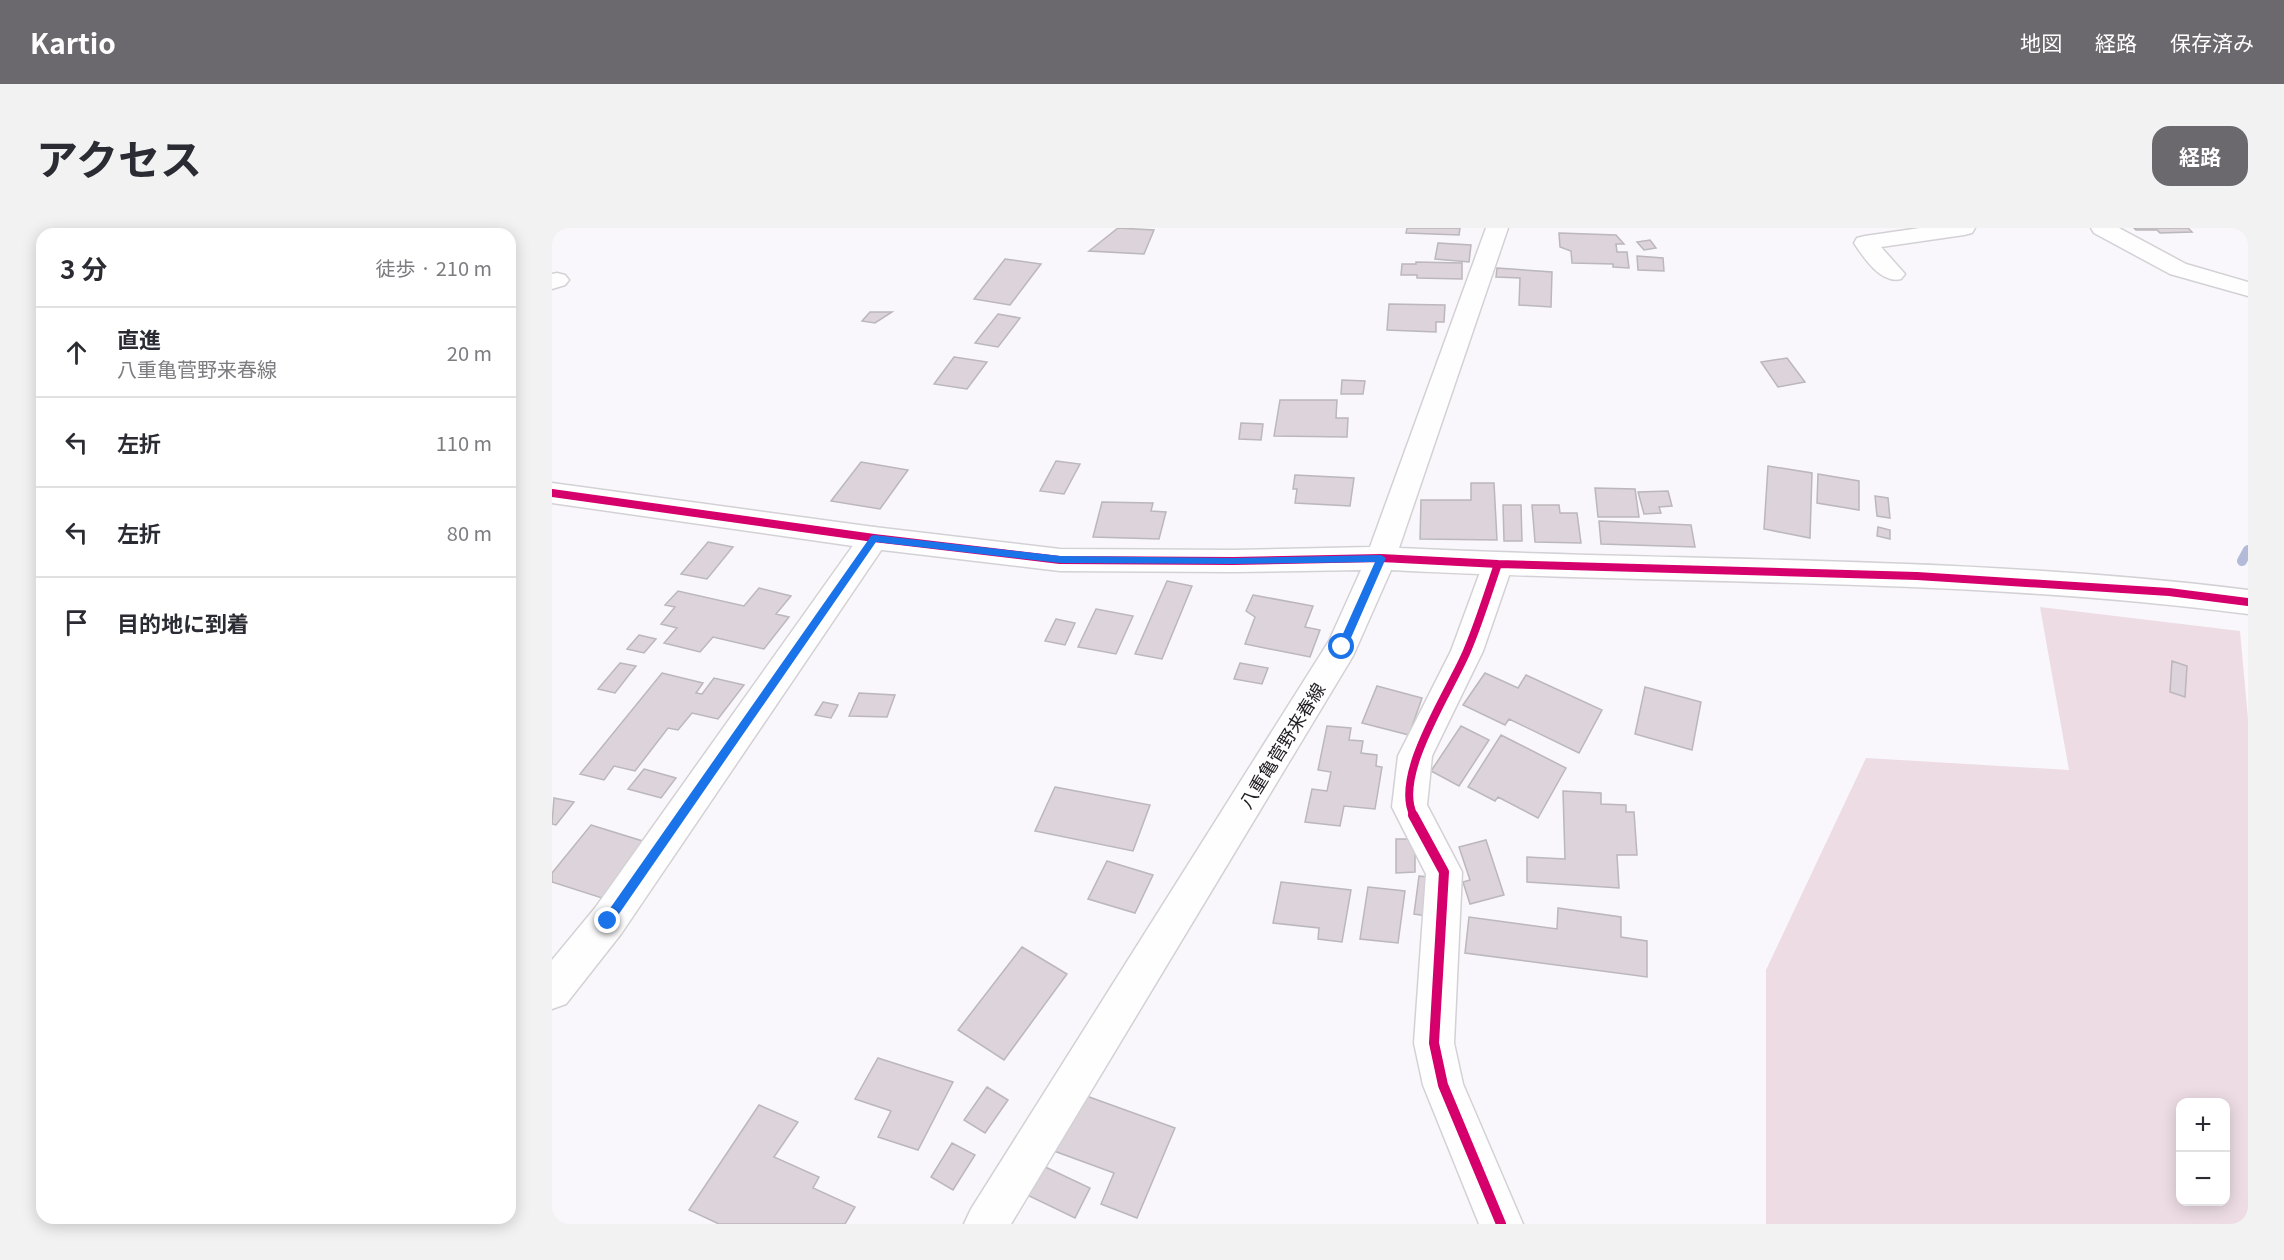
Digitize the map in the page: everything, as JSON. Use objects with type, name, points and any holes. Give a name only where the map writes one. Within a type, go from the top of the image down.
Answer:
[{"type":"street","name":"八重亀菅野来春線","points":[[986,1224],[1342,647],[1381,558],[1497,228]]},
{"type":"street","points":[[1893,274],[1865,243],[1964,228]]},
{"type":"street","points":[[2102,228],[2178,269],[2248,289]]},
{"type":"street","points":[[552,493],[874,538],[1060,560],[1233,561],[1381,558],[1498,564],[1917,576],[2169,592],[2248,602]]},
{"type":"street","points":[[552,990],[608,921],[874,538]]},
{"type":"street","points":[[1498,564],[1467,651],[1415,756],[1408,807],[1444,872],[1434,1043],[1443,1085],[1501,1224]]},
{"type":"shaded area","points":[[2040,607],[2240,631],[2248,719],[2248,1224],[1766,1224],[1766,970],[1866,758],[2069,770]]},
{"type":"building","points":[[1118,228],[1154,230],[1144,254],[1089,251]]},
{"type":"building","points":[[1407,228],[1460,228],[1459,235],[1406,233]]},
{"type":"building","points":[[2134,228],[2188,228],[2192,232],[2160,233],[2157,230],[2136,230]]},
{"type":"building","points":[[1559,233],[1616,235],[1624,244],[1616,244],[1617,252],[1627,252],[1629,268],[1613,267],[1613,264],[1572,263],[1571,251],[1560,247]]},
{"type":"building","points":[[1650,240],[1656,248],[1644,250],[1637,242]]},
{"type":"building","points":[[1438,243],[1471,245],[1469,262],[1435,259]]},
{"type":"building","points":[[1637,256],[1663,258],[1664,271],[1638,270]]},
{"type":"building","points":[[1005,259],[1041,264],[1010,305],[974,299]]},
{"type":"building","points":[[1416,262],[1462,263],[1462,279],[1417,278],[1417,275],[1401,275],[1402,264],[1416,264]]},
{"type":"building","points":[[1497,268],[1552,272],[1551,307],[1519,305],[1520,278],[1496,277]]},
{"type":"building","points":[[1389,304],[1445,305],[1444,322],[1436,322],[1436,332],[1387,330]]},
{"type":"building","points":[[870,312],[892,312],[875,323],[862,321]]},
{"type":"building","points":[[998,314],[1020,318],[998,347],[975,343]]},
{"type":"building","points":[[954,357],[987,362],[967,389],[934,384]]},
{"type":"building","points":[[1787,358],[1805,382],[1778,387],[1761,362]]},
{"type":"building","points":[[1342,380],[1365,381],[1363,394],[1341,394]]},
{"type":"building","points":[[1280,400],[1337,400],[1336,418],[1348,418],[1347,437],[1274,436]]},
{"type":"building","points":[[1241,423],[1263,424],[1261,440],[1239,439]]},
{"type":"building","points":[[1056,461],[1080,464],[1064,494],[1040,491]]},
{"type":"building","points":[[861,462],[908,470],[880,509],[831,501]]},
{"type":"building","points":[[1768,466],[1812,473],[1810,538],[1764,529]]},
{"type":"building","points":[[1818,474],[1859,481],[1859,510],[1817,503]]},
{"type":"building","points":[[1295,475],[1354,478],[1350,506],[1295,503],[1297,489],[1293,489]]},
{"type":"building","points":[[1471,483],[1494,483],[1497,540],[1420,539],[1421,500],[1471,500]]},
{"type":"building","points":[[1595,488],[1635,489],[1639,517],[1598,517]]},
{"type":"building","points":[[1668,491],[1672,506],[1659,507],[1661,513],[1644,514],[1638,492]]},
{"type":"building","points":[[1875,496],[1888,498],[1890,518],[1877,516]]},
{"type":"building","points":[[1102,502],[1153,503],[1151,511],[1166,512],[1159,539],[1093,537]]},
{"type":"building","points":[[1503,505],[1521,505],[1522,541],[1504,541]]},
{"type":"building","points":[[1532,505],[1559,505],[1560,513],[1577,513],[1581,543],[1535,542]]},
{"type":"building","points":[[1599,521],[1691,525],[1695,547],[1601,544]]},
{"type":"building","points":[[1878,527],[1890,530],[1890,539],[1877,536]]},
{"type":"building","points":[[708,542],[733,547],[707,579],[681,574]]},
{"type":"building","points":[[1167,581],[1192,586],[1162,659],[1135,654]]},
{"type":"building","points":[[759,588],[791,596],[776,614],[789,617],[764,649],[713,637],[700,652],[664,643],[677,628],[661,624],[675,607],[665,605],[678,591],[744,606]]},
{"type":"building","points":[[1253,595],[1313,606],[1305,627],[1320,630],[1310,657],[1245,644],[1255,617],[1246,611]]},
{"type":"building","points":[[1096,609],[1133,616],[1116,654],[1078,647]]},
{"type":"building","points":[[1056,619],[1075,623],[1065,645],[1045,641]]},
{"type":"building","points":[[639,635],[656,639],[644,653],[627,649]]},
{"type":"building","points":[[2172,661],[2187,666],[2185,697],[2170,692]]},
{"type":"building","points":[[620,663],[636,666],[615,693],[598,689]]},
{"type":"building","points":[[1240,663],[1268,668],[1262,684],[1234,679]]},
{"type":"building","points":[[662,673],[703,683],[696,693],[702,694],[714,678],[744,685],[718,719],[692,713],[678,730],[668,728],[635,771],[614,766],[604,780],[580,774]]},
{"type":"building","points":[[1485,673],[1518,688],[1526,675],[1602,710],[1579,753],[1509,719],[1505,725],[1463,705]]},
{"type":"building","points":[[1377,686],[1422,698],[1409,735],[1362,723]]},
{"type":"building","points":[[1645,687],[1701,702],[1692,750],[1635,734]]},
{"type":"building","points":[[859,693],[895,695],[887,717],[849,716]]},
{"type":"building","points":[[823,702],[838,705],[831,718],[815,715]]},
{"type":"building","points":[[1327,726],[1351,728],[1349,740],[1363,741],[1361,753],[1377,755],[1376,766],[1382,767],[1375,809],[1344,806],[1340,826],[1305,822],[1312,789],[1327,791],[1331,772],[1318,770]]},
{"type":"building","points":[[1461,726],[1489,740],[1459,786],[1431,771]]},
{"type":"building","points":[[1501,735],[1566,768],[1538,818],[1498,797],[1495,801],[1468,787]]},
{"type":"building","points":[[644,769],[676,778],[661,798],[628,789]]},
{"type":"building","points":[[1055,787],[1150,805],[1133,851],[1035,831]]},
{"type":"building","points":[[1563,791],[1601,793],[1601,804],[1626,805],[1626,812],[1634,812],[1637,855],[1617,855],[1619,888],[1527,882],[1527,857],[1565,859]]},
{"type":"building","points":[[554,798],[574,802],[556,825],[552,824]]},
{"type":"building","points":[[591,825],[649,843],[605,899],[552,882],[552,873]]},
{"type":"building","points":[[1396,839],[1415,839],[1415,872],[1396,873]]},
{"type":"building","points":[[1486,840],[1504,895],[1470,904],[1463,882],[1470,880],[1459,847]]},
{"type":"building","points":[[1107,861],[1153,875],[1135,913],[1088,899]]},
{"type":"building","points":[[1419,876],[1438,878],[1434,917],[1414,914]]},
{"type":"building","points":[[1281,882],[1351,890],[1342,942],[1318,939],[1319,928],[1273,923]]},
{"type":"building","points":[[1368,887],[1405,891],[1398,943],[1360,939]]},
{"type":"building","points":[[1558,908],[1621,917],[1621,937],[1647,941],[1647,977],[1465,953],[1469,917],[1557,929]]},
{"type":"building","points":[[1022,947],[1067,974],[1004,1060],[958,1030]]},
{"type":"building","points":[[878,1058],[953,1082],[918,1150],[878,1137],[891,1111],[855,1099]]},
{"type":"building","points":[[987,1087],[1008,1100],[985,1133],[964,1120]]},
{"type":"building","points":[[1081,1094],[1175,1128],[1137,1218],[1101,1204],[1114,1173],[1054,1151]]},
{"type":"building","points":[[759,1105],[798,1122],[774,1157],[819,1177],[813,1188],[855,1207],[845,1224],[719,1224],[689,1210]]},
{"type":"building","points":[[952,1143],[975,1155],[953,1190],[931,1177]]},
{"type":"building","points":[[1039,1164],[1090,1188],[1075,1218],[1023,1193]]},
{"type":"waterway","points":[[2242,561],[2248,550]]},
{"type":"cycle path","points":[[552,493],[874,538],[1060,560],[1233,561],[1381,558],[1498,564],[1917,576],[2169,592],[2248,602]]},
{"type":"cycle path","points":[[1498,564],[1467,651],[1415,756],[1409,807],[1444,872],[1434,1043],[1443,1085],[1501,1224]]},
{"type":"route","points":[[608,921],[874,538],[1060,560],[1233,561],[1381,558],[1342,647]]}]
